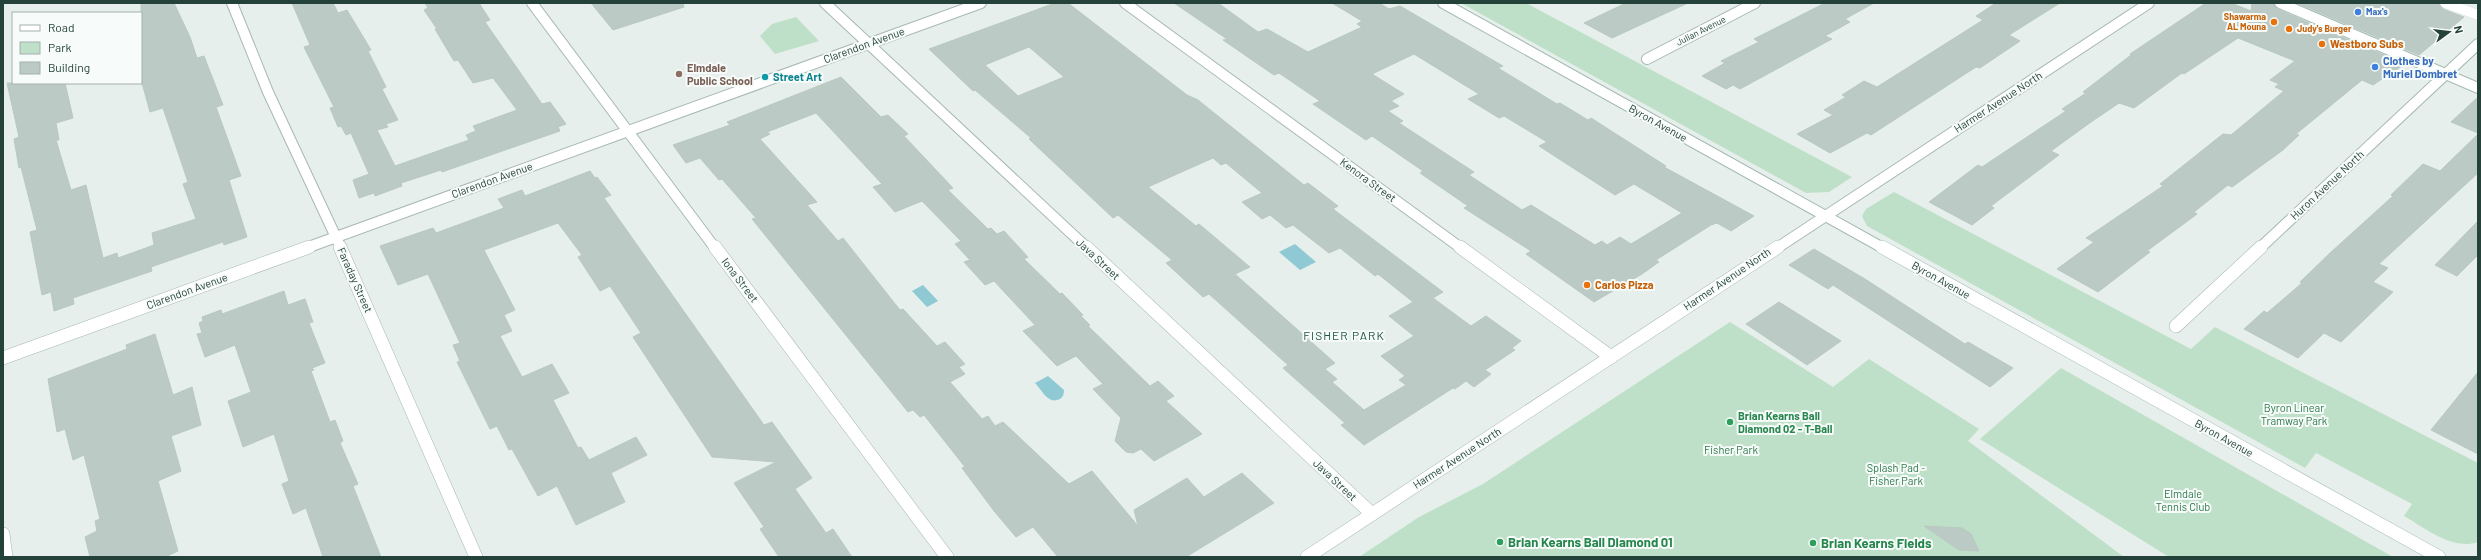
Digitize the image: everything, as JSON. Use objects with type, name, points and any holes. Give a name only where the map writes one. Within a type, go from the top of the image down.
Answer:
[{"type":"street","name":"Faraday Street","points":[[232,3],[268,92],[336,237],[476,557]]},
{"type":"street","name":"Iona Street","points":[[532,3],[947,557]]},
{"type":"street","name":"Java Street","points":[[825,3],[1372,514]]},
{"type":"street","name":"Clarendon Avenue","points":[[3,358],[981,3]]},
{"type":"street","name":"Kenora Street","points":[[1125,3],[1611,356]]},
{"type":"street","name":"Byron Avenue","points":[[1443,3],[2440,557]]},
{"type":"street","name":"Julian Avenue","points":[[1647,59],[1755,3]]},
{"type":"street","name":"Harmer Avenue North","points":[[1307,557],[1824,215],[2149,3]]},
{"type":"street","points":[[2280,3],[2478,88]]},
{"type":"street","name":"Huron Avenue North","points":[[2176,326],[2478,44]]},
{"type":"street","points":[[3,534],[6,557]]},
{"type":"lane","points":[[2445,3],[2478,15]]},
{"type":"green space","points":[[1461,3],[1526,3],[1852,177],[1829,192],[1806,193]]},
{"type":"green space","points":[[796,17],[819,41],[775,54],[760,36],[772,24]]},
{"type":"green space","name":"Byron Linear Tramway Park","points":[[1894,192],[2191,349],[2215,327],[2478,463],[2478,542],[2469,544],[2449,541],[2430,532],[2404,516],[2412,504],[2316,453],[2305,468],[1867,226],[1862,216],[1866,209]]},
{"type":"green space","name":"Fisher Park","points":[[1730,322],[1833,387],[1869,359],[1979,429],[1968,441],[2124,557],[1359,557],[1419,517],[1483,484]]},
{"type":"green space","name":"Elmdale Tennis Club","points":[[2061,368],[2393,557],[2169,557],[1980,439]]},
{"type":"water","points":[[1295,244],[1316,262],[1300,270],[1279,252]]},
{"type":"water","points":[[923,285],[938,301],[927,307],[912,291]]},
{"type":"water","points":[[1048,376],[1064,390],[1060,399],[1052,400],[1043,393],[1035,383]]},
{"type":"building","points":[[141,3],[174,3],[190,37],[197,58],[204,56],[223,105],[216,107],[241,176],[229,180],[247,237],[224,245],[223,242],[151,267],[152,271],[73,298],[74,304],[54,311],[51,292],[42,295],[30,232],[37,230],[21,167],[19,168],[14,139],[19,137],[7,83],[65,84],[73,118],[56,123],[59,140],[56,140],[71,190],[86,185],[103,258],[117,253],[118,258],[154,245],[152,233],[196,219],[183,184],[188,182],[163,108],[150,112],[142,83]]},
{"type":"building","points":[[292,3],[333,3],[338,13],[347,10],[371,50],[368,51],[386,87],[382,89],[398,120],[386,124],[388,127],[377,130],[395,166],[469,140],[466,135],[476,131],[473,126],[517,110],[493,78],[473,83],[458,60],[454,61],[435,29],[437,29],[424,10],[428,8],[425,3],[479,3],[490,20],[485,22],[542,104],[550,102],[566,124],[558,127],[560,131],[442,172],[441,170],[401,183],[402,186],[375,196],[374,193],[359,198],[353,180],[369,174],[351,133],[346,135],[341,126],[338,127],[330,108],[334,107],[304,47],[310,45]]},
{"type":"building","points":[[591,3],[683,3],[684,7],[613,30]]},
{"type":"building","points":[[1055,3],[1068,3],[1187,95],[1198,100],[1304,185],[1308,183],[1338,206],[1333,209],[1443,292],[1433,298],[1471,326],[1486,316],[1521,341],[1512,348],[1515,350],[1485,370],[1491,374],[1474,387],[1466,381],[1364,445],[1341,425],[1345,423],[1283,368],[1288,365],[1209,294],[1203,297],[1166,263],[1172,260],[1118,215],[1113,218],[1029,139],[1031,138],[975,90],[973,91],[929,49]],"holes":[[[1029,47],[1064,77],[1018,96],[985,65]],[[1213,158],[1221,165],[1226,163],[1262,193],[1242,202],[1262,219],[1270,215],[1286,228],[1293,225],[1329,253],[1340,248],[1375,276],[1378,274],[1413,302],[1389,316],[1414,336],[1381,356],[1405,376],[1399,380],[1406,385],[1364,410],[1332,382],[1337,379],[1325,369],[1335,363],[1235,274],[1250,267],[1199,224],[1196,226],[1148,187]]]},
{"type":"building","points":[[1174,3],[1218,3],[1258,32],[1267,29],[1308,52],[1362,27],[1357,24],[1362,21],[1332,3],[1379,3],[1389,9],[1400,6],[1503,66],[1498,68],[1557,104],[1560,103],[1588,120],[1591,118],[1666,166],[1664,167],[1754,216],[1731,231],[1717,223],[1711,225],[1656,260],[1659,262],[1642,274],[1594,302],[1526,254],[1531,251],[1464,208],[1468,206],[1420,173],[1423,171],[1372,136],[1366,140],[1313,104],[1320,101],[1279,73],[1274,75],[1223,40],[1227,39]],"holes":[[[1414,54],[1479,94],[1468,99],[1499,118],[1504,116],[1547,142],[1539,146],[1615,195],[1634,184],[1682,213],[1631,244],[1620,237],[1607,245],[1602,241],[1595,245],[1531,205],[1522,210],[1469,175],[1474,172],[1399,123],[1403,121],[1388,111],[1399,106],[1391,101],[1404,94],[1372,74]]]},
{"type":"building","points":[[1626,3],[1688,3],[1612,38],[1584,23]]},
{"type":"building","points":[[1825,3],[1874,3],[1845,19],[1850,22],[1825,36],[1832,39],[1740,89],[1733,85],[1726,89],[1702,76],[1725,63],[1721,61],[1759,42],[1754,39]]},
{"type":"building","points":[[1996,3],[2060,3],[2009,35],[2020,41],[1980,68],[1976,67],[1871,135],[1867,133],[1830,153],[1797,134],[1833,115],[1824,110],[1846,97],[1842,95],[1864,81],[1877,87],[1983,20],[1976,16]]},
{"type":"building","points":[[2206,3],[2231,3],[2251,11],[2252,3],[2273,3],[2277,9],[2405,64],[2373,85],[2362,80],[2296,134],[2299,135],[2283,150],[2232,187],[2228,185],[2194,212],[2197,214],[2147,251],[2150,252],[2098,292],[2057,269],[2094,242],[2086,238],[2163,186],[2160,184],[2223,134],[2231,135],[2284,91],[2275,87],[2279,84],[2270,80],[2295,61],[2238,38],[2184,74],[2182,73],[2134,108],[2119,103],[2091,122],[2051,151],[2059,155],[1991,206],[1994,208],[1972,225],[1929,202],[1978,165],[1982,167],[2066,111],[2062,109],[2086,93],[2083,92],[2131,55],[2130,54]]},
{"type":"building","points":[[2297,3],[2439,3],[2443,9],[2464,17],[2419,55]]},
{"type":"building","points":[[841,77],[881,117],[888,115],[908,134],[904,136],[953,188],[948,190],[988,229],[991,228],[997,234],[1004,231],[1028,257],[1024,259],[1060,294],[1062,293],[1083,315],[1081,316],[1090,325],[1088,326],[1150,386],[1158,381],[1174,396],[1166,401],[1202,434],[1154,461],[1141,449],[1133,453],[1126,452],[1115,441],[1121,418],[1093,389],[1103,384],[1076,356],[1057,366],[1023,331],[1035,325],[994,281],[985,285],[964,262],[970,260],[955,244],[961,241],[922,201],[895,212],[873,187],[882,184],[816,113],[767,132],[770,134],[760,139],[817,202],[807,205],[838,241],[843,238],[900,310],[903,309],[937,346],[945,342],[965,364],[959,367],[965,374],[950,382],[982,419],[988,416],[995,426],[1003,422],[1069,484],[1092,471],[1138,526],[1134,510],[1187,478],[1204,497],[1242,473],[1274,503],[1186,557],[1058,557],[1033,527],[1016,537],[994,511],[962,468],[965,467],[924,415],[920,417],[913,410],[908,412],[752,219],[756,218],[722,179],[719,180],[700,158],[686,163],[673,145],[730,125],[727,122]]},
{"type":"building","points":[[2478,97],[2478,133],[2451,122]]},
{"type":"building","points":[[2478,134],[2478,173],[2379,264],[2388,268],[2373,282],[2393,292],[2341,342],[2324,333],[2298,358],[2244,329],[2264,311],[2267,313],[2302,283],[2300,282],[2393,196],[2391,195],[2423,164],[2440,171]]},
{"type":"building","points":[[590,171],[595,178],[597,177],[611,195],[604,198],[764,425],[772,422],[812,478],[795,489],[826,533],[833,529],[852,557],[779,557],[760,529],[764,527],[734,483],[776,462],[712,457],[633,337],[641,333],[610,286],[600,291],[578,257],[582,255],[558,223],[484,250],[515,310],[504,315],[512,331],[500,336],[522,377],[552,364],[569,393],[553,400],[578,448],[581,447],[589,460],[636,437],[647,455],[611,473],[625,502],[576,525],[557,486],[538,496],[512,449],[509,450],[497,426],[490,429],[457,362],[460,361],[453,345],[460,343],[428,274],[398,285],[380,246],[433,228],[436,233],[504,208],[498,199],[522,190],[525,196]]},
{"type":"building","points":[[2478,221],[2478,255],[2457,276],[2435,265]]},
{"type":"building","points":[[1814,249],[1865,279],[1965,344],[1968,342],[2013,368],[1990,387],[1833,285],[1828,289],[1789,265]]},
{"type":"building","points":[[284,291],[288,305],[305,299],[313,322],[309,323],[325,363],[312,368],[314,370],[311,371],[330,422],[335,420],[343,441],[340,443],[358,484],[353,486],[381,557],[323,557],[306,508],[293,514],[282,484],[289,481],[274,434],[243,447],[228,401],[251,392],[235,345],[205,357],[197,334],[202,333],[199,323],[203,321],[202,317],[221,310],[222,314]]},
{"type":"building","points":[[1779,302],[1841,341],[1807,365],[1746,324]]},
{"type":"building","points":[[155,334],[173,395],[192,387],[201,425],[171,436],[181,471],[158,481],[178,551],[165,557],[90,557],[85,537],[97,531],[95,521],[100,519],[84,455],[73,460],[65,429],[57,432],[48,379],[127,349],[126,345]]},
{"type":"building","points":[[2478,372],[2478,454],[2431,430]]},
{"type":"building","points":[[1924,526],[1962,528],[1971,534],[1979,551],[1959,550]]},
{"type":"place","name":"Max's","points":[[2358,12]]},
{"type":"place","name":"Shawarma AL Mouna","points":[[2274,22]]},
{"type":"place","name":"Judy's Burger","points":[[2289,29]]},
{"type":"place","name":"Westboro Subs","points":[[2322,44]]},
{"type":"place","name":"Clothes by Muriel Dombret","points":[[2375,67]]},
{"type":"place","name":"Elmdale Public School","points":[[679,74]]},
{"type":"place","name":"Street Art","points":[[765,77]]},
{"type":"place","name":"Carlos Pizza","points":[[1587,285]]},
{"type":"place","name":"Brian Kearns Ball Diamond 02 - T-Ball","points":[[1730,422]]},
{"type":"place","name":"Brian Kearns Ball Diamond 01","points":[[1500,542]]},
{"type":"place","name":"Brian Kearns Fields","points":[[1813,543]]},
{"type":"district","name":"FISHER PARK","points":[[1344,336]]},
{"type":"park label","name":"Splash Pad - Fisher Park","points":[[1896,474]]}]
